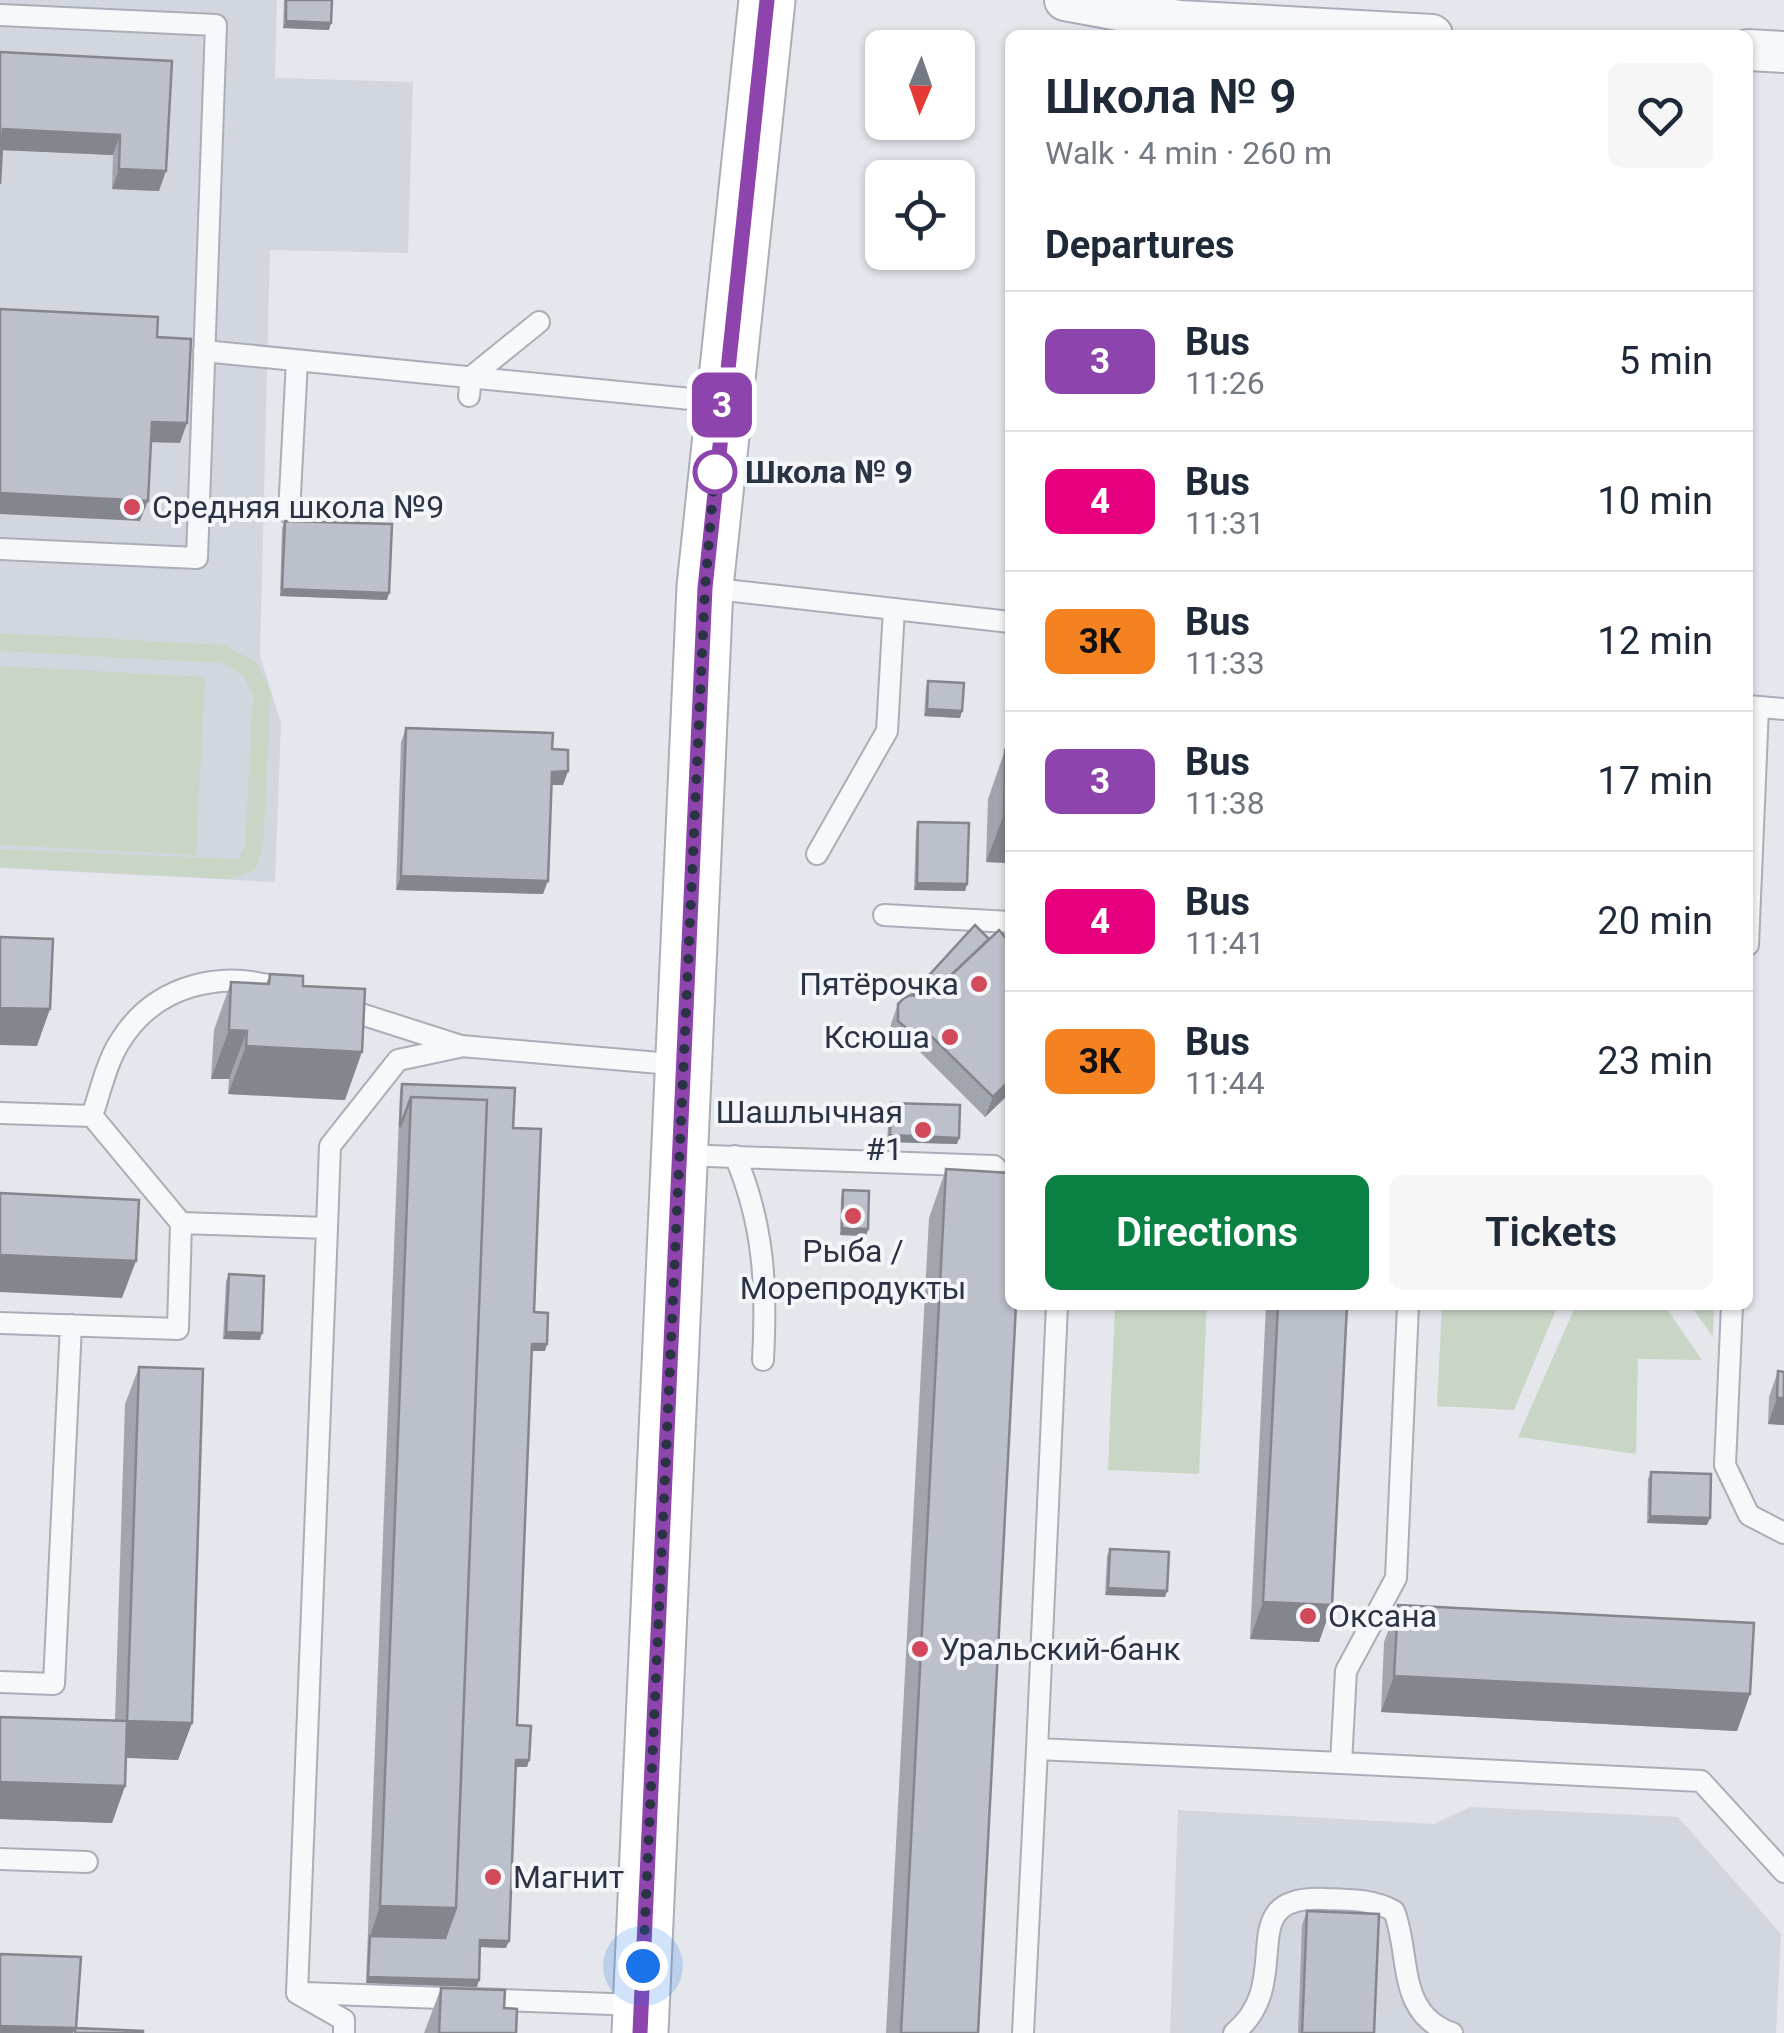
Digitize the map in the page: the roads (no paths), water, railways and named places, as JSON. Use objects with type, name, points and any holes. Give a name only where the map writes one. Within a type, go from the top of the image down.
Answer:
[{"type":"main road","points":[[641,2019],[705,588],[767,0]]},
{"type":"street","points":[[1065,0],[1178,21],[1266,13],[1394,30]]},
{"type":"street","points":[[1753,50],[1784,52]]},
{"type":"lane","points":[[0,15],[216,24],[197,558],[0,549]]},
{"type":"lane","points":[[470,387],[539,322]]},
{"type":"lane","points":[[204,351],[297,360],[470,387],[723,402]]},
{"type":"lane","points":[[289,512],[297,360]]},
{"type":"lane","points":[[705,588],[1005,621]]},
{"type":"lane","points":[[817,854],[887,731],[894,608]]},
{"type":"lane","points":[[1753,707],[1784,709]]},
{"type":"lane","points":[[884,916],[1005,922]]},
{"type":"lane","points":[[92,1116],[118,1043],[157,999],[186,986],[219,980],[270,985],[461,1046],[684,1065]]},
{"type":"lane","points":[[297,1993],[330,1146],[398,1060],[461,1046]]},
{"type":"lane","points":[[0,1113],[92,1116],[181,1223],[178,1329],[0,1323]]},
{"type":"lane","points":[[680,1155],[735,1156],[802,1148],[994,1166],[1005,1177]]},
{"type":"lane","points":[[994,1166],[1005,1154]]},
{"type":"lane","points":[[735,1156],[754,1200],[763,1244],[763,1360]]},
{"type":"lane","points":[[181,1223],[327,1228]]},
{"type":"lane","points":[[1023,2033],[1058,1310]]},
{"type":"lane","points":[[1341,1763],[1346,1671],[1396,1578],[1408,1310]]},
{"type":"lane","points":[[1732,1310],[1725,1465],[1749,1514],[1784,1533]]},
{"type":"lane","points":[[0,1682],[54,1684],[70,1326]]},
{"type":"lane","points":[[1038,1749],[1701,1781],[1784,1872]]},
{"type":"lane","points":[[0,1859],[87,1862]]},
{"type":"lane","points":[[1234,2033],[1253,2017],[1258,2004],[1267,1976],[1269,1926],[1277,1907],[1296,1898],[1374,1901],[1394,1911],[1403,1936],[1402,1962],[1410,1998],[1438,2028],[1452,2033]]},
{"type":"lane","points":[[297,1993],[641,2019]]},
{"type":"lane","points":[[297,1993],[344,2020],[344,2033]]},
{"type":"place","name":"Школа № 9","points":[[715,472]]},
{"type":"place","name":"Средняя школа №9","points":[[132,507]]},
{"type":"place","name":"Пятёрочка","points":[[979,984]]},
{"type":"place","name":"Ксюша","points":[[950,1037]]},
{"type":"place","name":"Шашлычная #1","points":[[923,1130]]},
{"type":"place","name":"Рыба / Морепродукты","points":[[853,1216]]},
{"type":"place","name":"Оксана","points":[[1308,1616]]},
{"type":"place","name":"Уральский-банк","points":[[920,1649]]},
{"type":"place","name":"Магнит","points":[[493,1877]]}]
